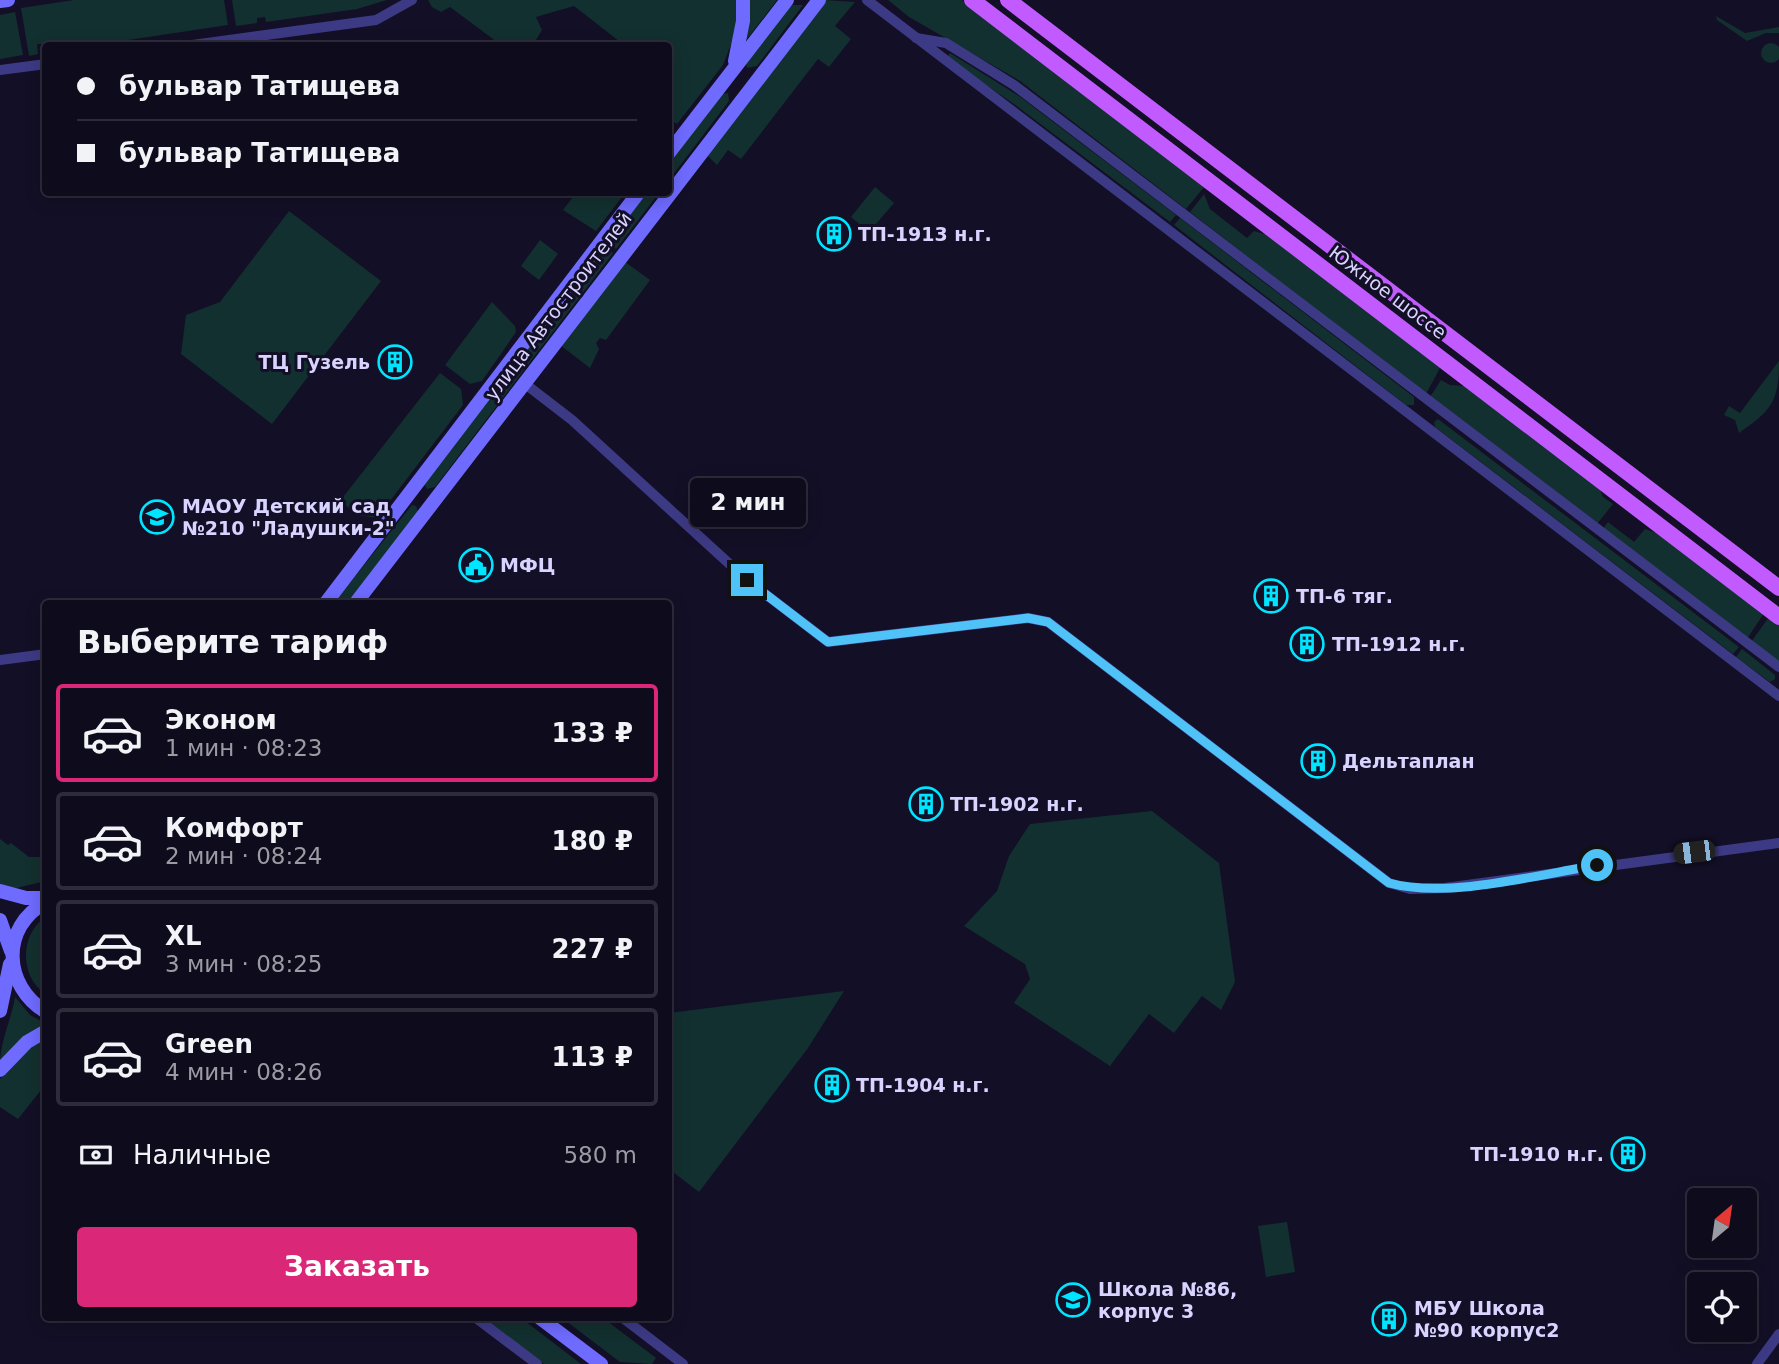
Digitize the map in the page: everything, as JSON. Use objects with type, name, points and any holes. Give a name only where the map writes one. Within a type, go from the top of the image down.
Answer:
[{"type":"main road","points":[[0,1],[8,0]]},
{"type":"main road","points":[[727,77],[741,33],[743,0]]},
{"type":"main road","points":[[672,149],[787,0]]},
{"type":"main road","name":"улица Автостроителей","points":[[672,189],[818,0]]},
{"type":"main road","name":"Южное шоссе","points":[[972,0],[1779,617]]},
{"type":"main road","name":"Южное шоссе","points":[[1008,0],[1779,588]]},
{"type":"main road","points":[[727,77],[743,96]]},
{"type":"main road","name":"улица Автостроителей","points":[[328,600],[636,196]]},
{"type":"main road","name":"улица Автостроителей","points":[[358,600],[667,196]]},
{"type":"main road","points":[[411,491],[430,506]]},
{"type":"main road","points":[[0,891],[42,900]]},
{"type":"main road","points":[[0,1011],[15,935],[26,917],[42,903]]},
{"type":"main road","points":[[0,920],[11,954],[13,974],[21,991],[42,1009]]},
{"type":"main road","points":[[0,1070],[27,1042],[42,1033]]},
{"type":"main road","points":[[544,1321],[600,1364]]},
{"type":"street","points":[[214,42],[376,20],[412,0]]},
{"type":"street","points":[[867,0],[1779,696]]},
{"type":"street","points":[[915,38],[946,43],[1014,85],[1779,667]]},
{"type":"street","points":[[0,70],[42,65]]},
{"type":"street","points":[[524,383],[572,420],[747,580],[828,642],[1028,618],[1048,622],[1389,883],[1410,888],[1445,888],[1779,843]]},
{"type":"street","points":[[0,660],[42,655]]},
{"type":"street","points":[[480,1321],[537,1364]]},
{"type":"street","points":[[627,1321],[683,1364]]},
{"type":"street","points":[[1757,1364],[1779,1334]]},
{"type":"green space","points":[[74,0],[224,0],[228,25],[115,42],[42,42],[37,44],[38,54],[29,56],[21,8]]},
{"type":"green space","points":[[232,0],[387,0],[357,9],[266,22],[265,17],[257,18],[257,23],[236,26]]},
{"type":"green space","points":[[428,0],[738,0],[735,34],[723,65],[677,124],[672,121],[672,42],[620,42],[574,6],[536,17],[542,30],[535,42],[497,42],[450,7],[441,12],[432,7]]},
{"type":"green space","points":[[750,0],[777,0],[743,44]]},
{"type":"green space","points":[[825,0],[855,2],[835,26],[851,39],[829,67],[818,59],[741,159],[728,150],[717,165],[707,155]]},
{"type":"green space","points":[[888,0],[962,0],[1205,186],[1186,209],[1020,81],[909,17]]},
{"type":"green space","points":[[793,5],[803,5],[757,66],[747,68],[746,63]]},
{"type":"green space","points":[[15,12],[23,55],[0,59],[0,15]]},
{"type":"green space","points":[[1716,16],[1745,33],[1779,27],[1779,33],[1766,33],[1747,41],[1717,20]]},
{"type":"green space","points":[[1771,43],[1778,46],[1778,60],[1771,63],[1764,60],[1761,53],[1764,46]]},
{"type":"green space","points":[[950,53],[1019,96],[1176,215],[1170,222],[1014,104],[951,61],[947,57]]},
{"type":"green space","points":[[728,93],[729,101],[672,176],[672,159],[722,94]]},
{"type":"green space","points":[[875,187],[894,203],[869,232],[851,217]]},
{"type":"green space","points":[[1204,194],[1210,209],[1247,238],[1254,231],[1271,236],[1441,366],[1426,394],[1190,212]]},
{"type":"green space","points":[[574,196],[623,196],[596,231],[563,210]]},
{"type":"green space","points":[[645,196],[657,196],[616,249],[608,242]]},
{"type":"green space","points":[[289,211],[381,281],[272,424],[181,354],[186,315],[220,302]]},
{"type":"green space","points":[[1180,218],[1414,397],[1414,405],[1406,405],[1174,225]]},
{"type":"green space","points":[[540,240],[558,254],[539,280],[521,266]]},
{"type":"green space","points":[[604,246],[613,253],[435,487],[427,489],[424,484]]},
{"type":"green space","points":[[621,259],[650,280],[606,340],[600,338],[596,343],[599,349],[590,368],[560,345]]},
{"type":"green space","points":[[492,302],[515,326],[516,332],[482,381],[470,384],[445,365]]},
{"type":"green space","points":[[1779,361],[1777,386],[1771,403],[1759,418],[1739,433],[1735,420],[1724,415],[1729,406],[1740,413]]},
{"type":"green space","points":[[440,373],[461,389],[463,405],[377,518],[358,515],[340,501]]},
{"type":"green space","points":[[1441,380],[1450,385],[1466,386],[1599,487],[1603,497],[1613,504],[1597,524],[1430,397]]},
{"type":"green space","points":[[1438,419],[1739,647],[1733,654],[1435,427],[1434,422]]},
{"type":"green space","points":[[412,505],[416,506],[418,512],[350,600],[336,600]]},
{"type":"green space","points":[[1608,522],[1634,542],[1645,529],[1662,535],[1764,613],[1747,639],[1603,529]]},
{"type":"green space","points":[[1769,617],[1779,624],[1779,663],[1751,642]]},
{"type":"green space","points":[[1742,649],[1775,675],[1775,679],[1770,682],[1736,657]]},
{"type":"green space","points":[[1152,811],[1219,863],[1235,982],[1221,1010],[1202,996],[1174,1033],[1149,1014],[1110,1066],[1014,1003],[1030,979],[1025,964],[964,926],[997,891],[1009,856],[1030,824]]},
{"type":"green space","points":[[0,839],[8,845],[11,843],[29,857],[42,857],[42,882],[13,889],[0,885]]},
{"type":"green space","points":[[42,920],[42,991],[31,976],[26,955],[27,944]]},
{"type":"green space","points":[[844,991],[808,1048],[699,1192],[672,1171],[672,1013]]},
{"type":"green space","points":[[15,997],[30,1015],[42,1021],[42,1025],[27,1035],[0,1065]]},
{"type":"green space","points":[[42,1042],[42,1089],[18,1119],[0,1107],[0,1079],[29,1048]]},
{"type":"green space","points":[[1287,1222],[1295,1272],[1266,1277],[1258,1226]]},
{"type":"green space","points":[[487,1321],[525,1321],[581,1364],[544,1364]]},
{"type":"green space","points":[[566,1321],[607,1321],[656,1358],[652,1364],[620,1362]]},
{"type":"place","name":"ТП-1913 н.г.","points":[[834,234]]},
{"type":"place","name":"ТЦ Гузель","points":[[395,362]]},
{"type":"place","name":"МАОУ Детский сад №210 \"Ладушки-2\"","points":[[157,517]]},
{"type":"place","name":"МФЦ","points":[[476,565]]},
{"type":"place","name":"ТП-6 тяг.","points":[[1271,596]]},
{"type":"place","name":"ТП-1912 н.г.","points":[[1307,644]]},
{"type":"place","name":"Дельтаплан","points":[[1318,761]]},
{"type":"place","name":"ТП-1902 н.г.","points":[[926,804]]},
{"type":"place","name":"ТП-1904 н.г.","points":[[832,1085]]},
{"type":"place","name":"ТП-1910 н.г.","points":[[1628,1154]]},
{"type":"place","name":"Школа №86, корпус 3","points":[[1073,1300]]},
{"type":"place","name":"МБУ Школа №90 корпус2","points":[[1389,1319]]},
{"type":"route","points":[[747,580],[828,642],[1028,618],[1048,622],[1389,883],[1410,888],[1445,888],[1597,865]]}]
